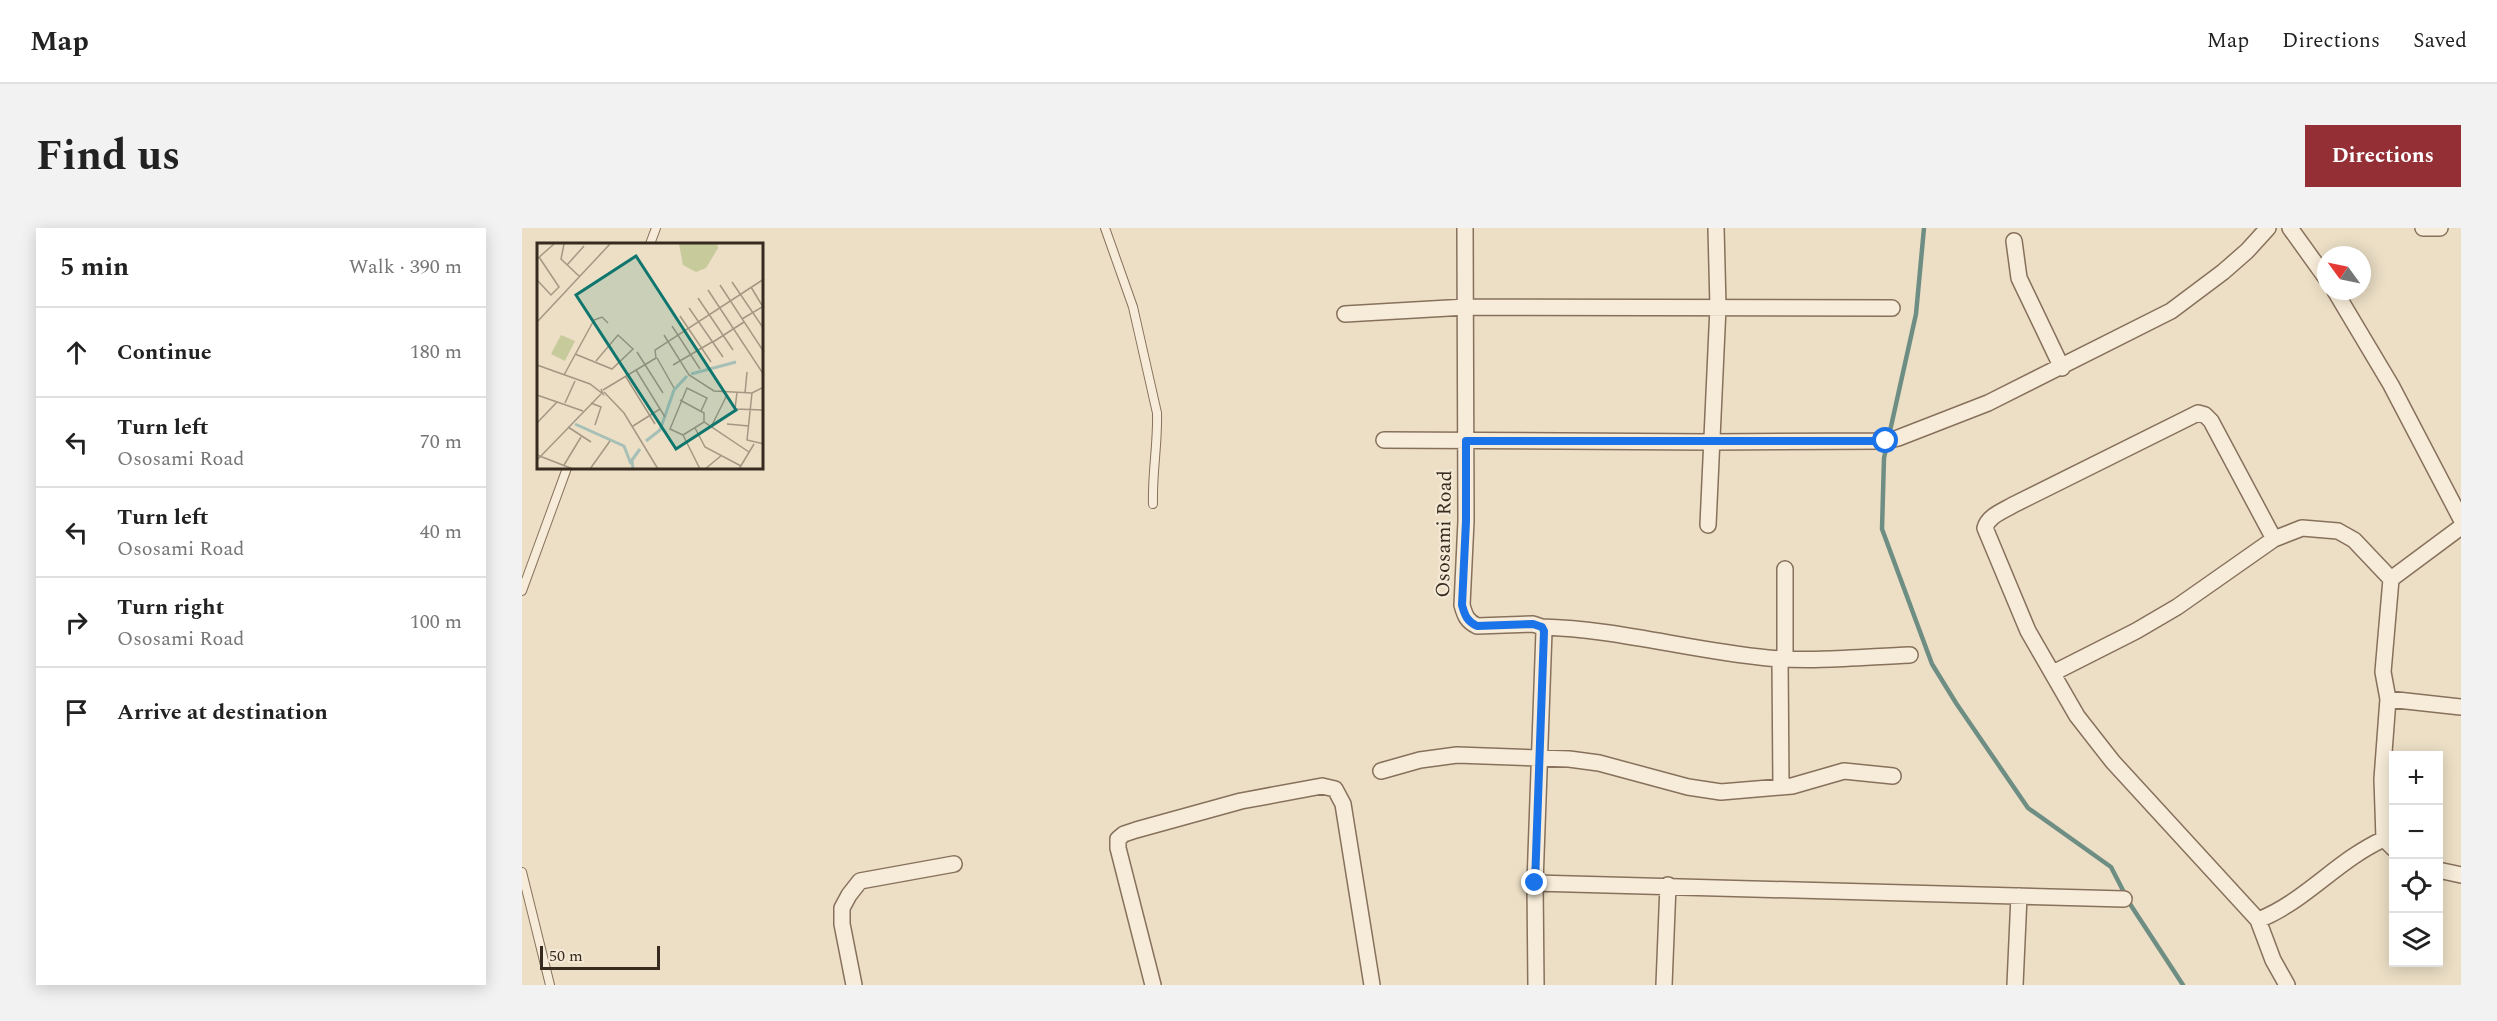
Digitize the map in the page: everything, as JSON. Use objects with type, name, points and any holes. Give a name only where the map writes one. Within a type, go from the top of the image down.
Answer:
[{"type":"street","name":"Ososami Road","points":[[1465,228],[1466,521],[1462,605],[1469,622],[1477,626],[1533,624],[1542,627]]},
{"type":"street","points":[[1708,525],[1718,307],[1716,228]]},
{"type":"street","points":[[1384,440],[1711,442],[1898,438],[1988,404],[2171,311],[2223,272],[2268,228]]},
{"type":"street","points":[[2290,228],[2317,266]]},
{"type":"street","points":[[2424,228],[2440,228]]},
{"type":"street","points":[[2014,241],[2019,278],[2061,368]]},
{"type":"street","points":[[2340,300],[2391,385],[2461,519]]},
{"type":"street","points":[[1345,314],[1466,307],[1892,308]]},
{"type":"street","points":[[2274,539],[2211,421],[2205,415],[2198,413],[1992,517],[1987,522],[1986,534],[2002,565],[2028,631],[2077,716],[2113,762],[2258,920],[2273,960],[2287,985]]},
{"type":"street","points":[[2391,579],[2461,527]]},
{"type":"street","points":[[2053,673],[2136,631],[2177,607],[2274,539],[2302,528],[2338,531],[2355,540],[2391,579],[2383,672],[2388,699],[2382,778],[2389,844],[2355,854],[2276,913],[2258,920]]},
{"type":"street","points":[[1781,787],[1785,569]]},
{"type":"street","points":[[1536,985],[1535,883],[1544,636],[1542,627],[1606,632],[1783,659],[1910,655]]},
{"type":"street","points":[[2388,699],[2461,707]]},
{"type":"street","points":[[1381,771],[1420,760],[1457,755],[1539,757],[1599,763],[1688,787],[1721,792],[1781,787],[1844,771],[1893,776]]},
{"type":"street","points":[[1153,985],[1118,848],[1118,840],[1124,834],[1136,830],[1241,801],[1322,786],[1335,789],[1343,804],[1372,985]]},
{"type":"street","points":[[854,985],[842,924],[842,908],[860,881],[954,864]]},
{"type":"street","points":[[2443,871],[2461,875]]},
{"type":"street","points":[[1535,883],[2124,899]]},
{"type":"street","points":[[1664,985],[1668,885]]},
{"type":"street","points":[[2015,985],[2019,896]]},
{"type":"lane","points":[[650,243],[656,228]]},
{"type":"lane","points":[[1105,228],[1133,307],[1157,413],[1158,430],[1152,478],[1153,504]]},
{"type":"lane","points":[[522,591],[566,470]]},
{"type":"lane","points":[[522,872],[550,985]]},
{"type":"waterway","points":[[1924,228],[1916,314],[1884,458],[1882,529],[1932,664],[1956,703],[2028,808],[2111,867],[2130,904],[2183,985]]},
{"type":"route","points":[[1535,883],[1544,631],[1542,627],[1533,624],[1477,626],[1469,622],[1465,616],[1462,605],[1466,521],[1466,441],[1886,441]]}]
